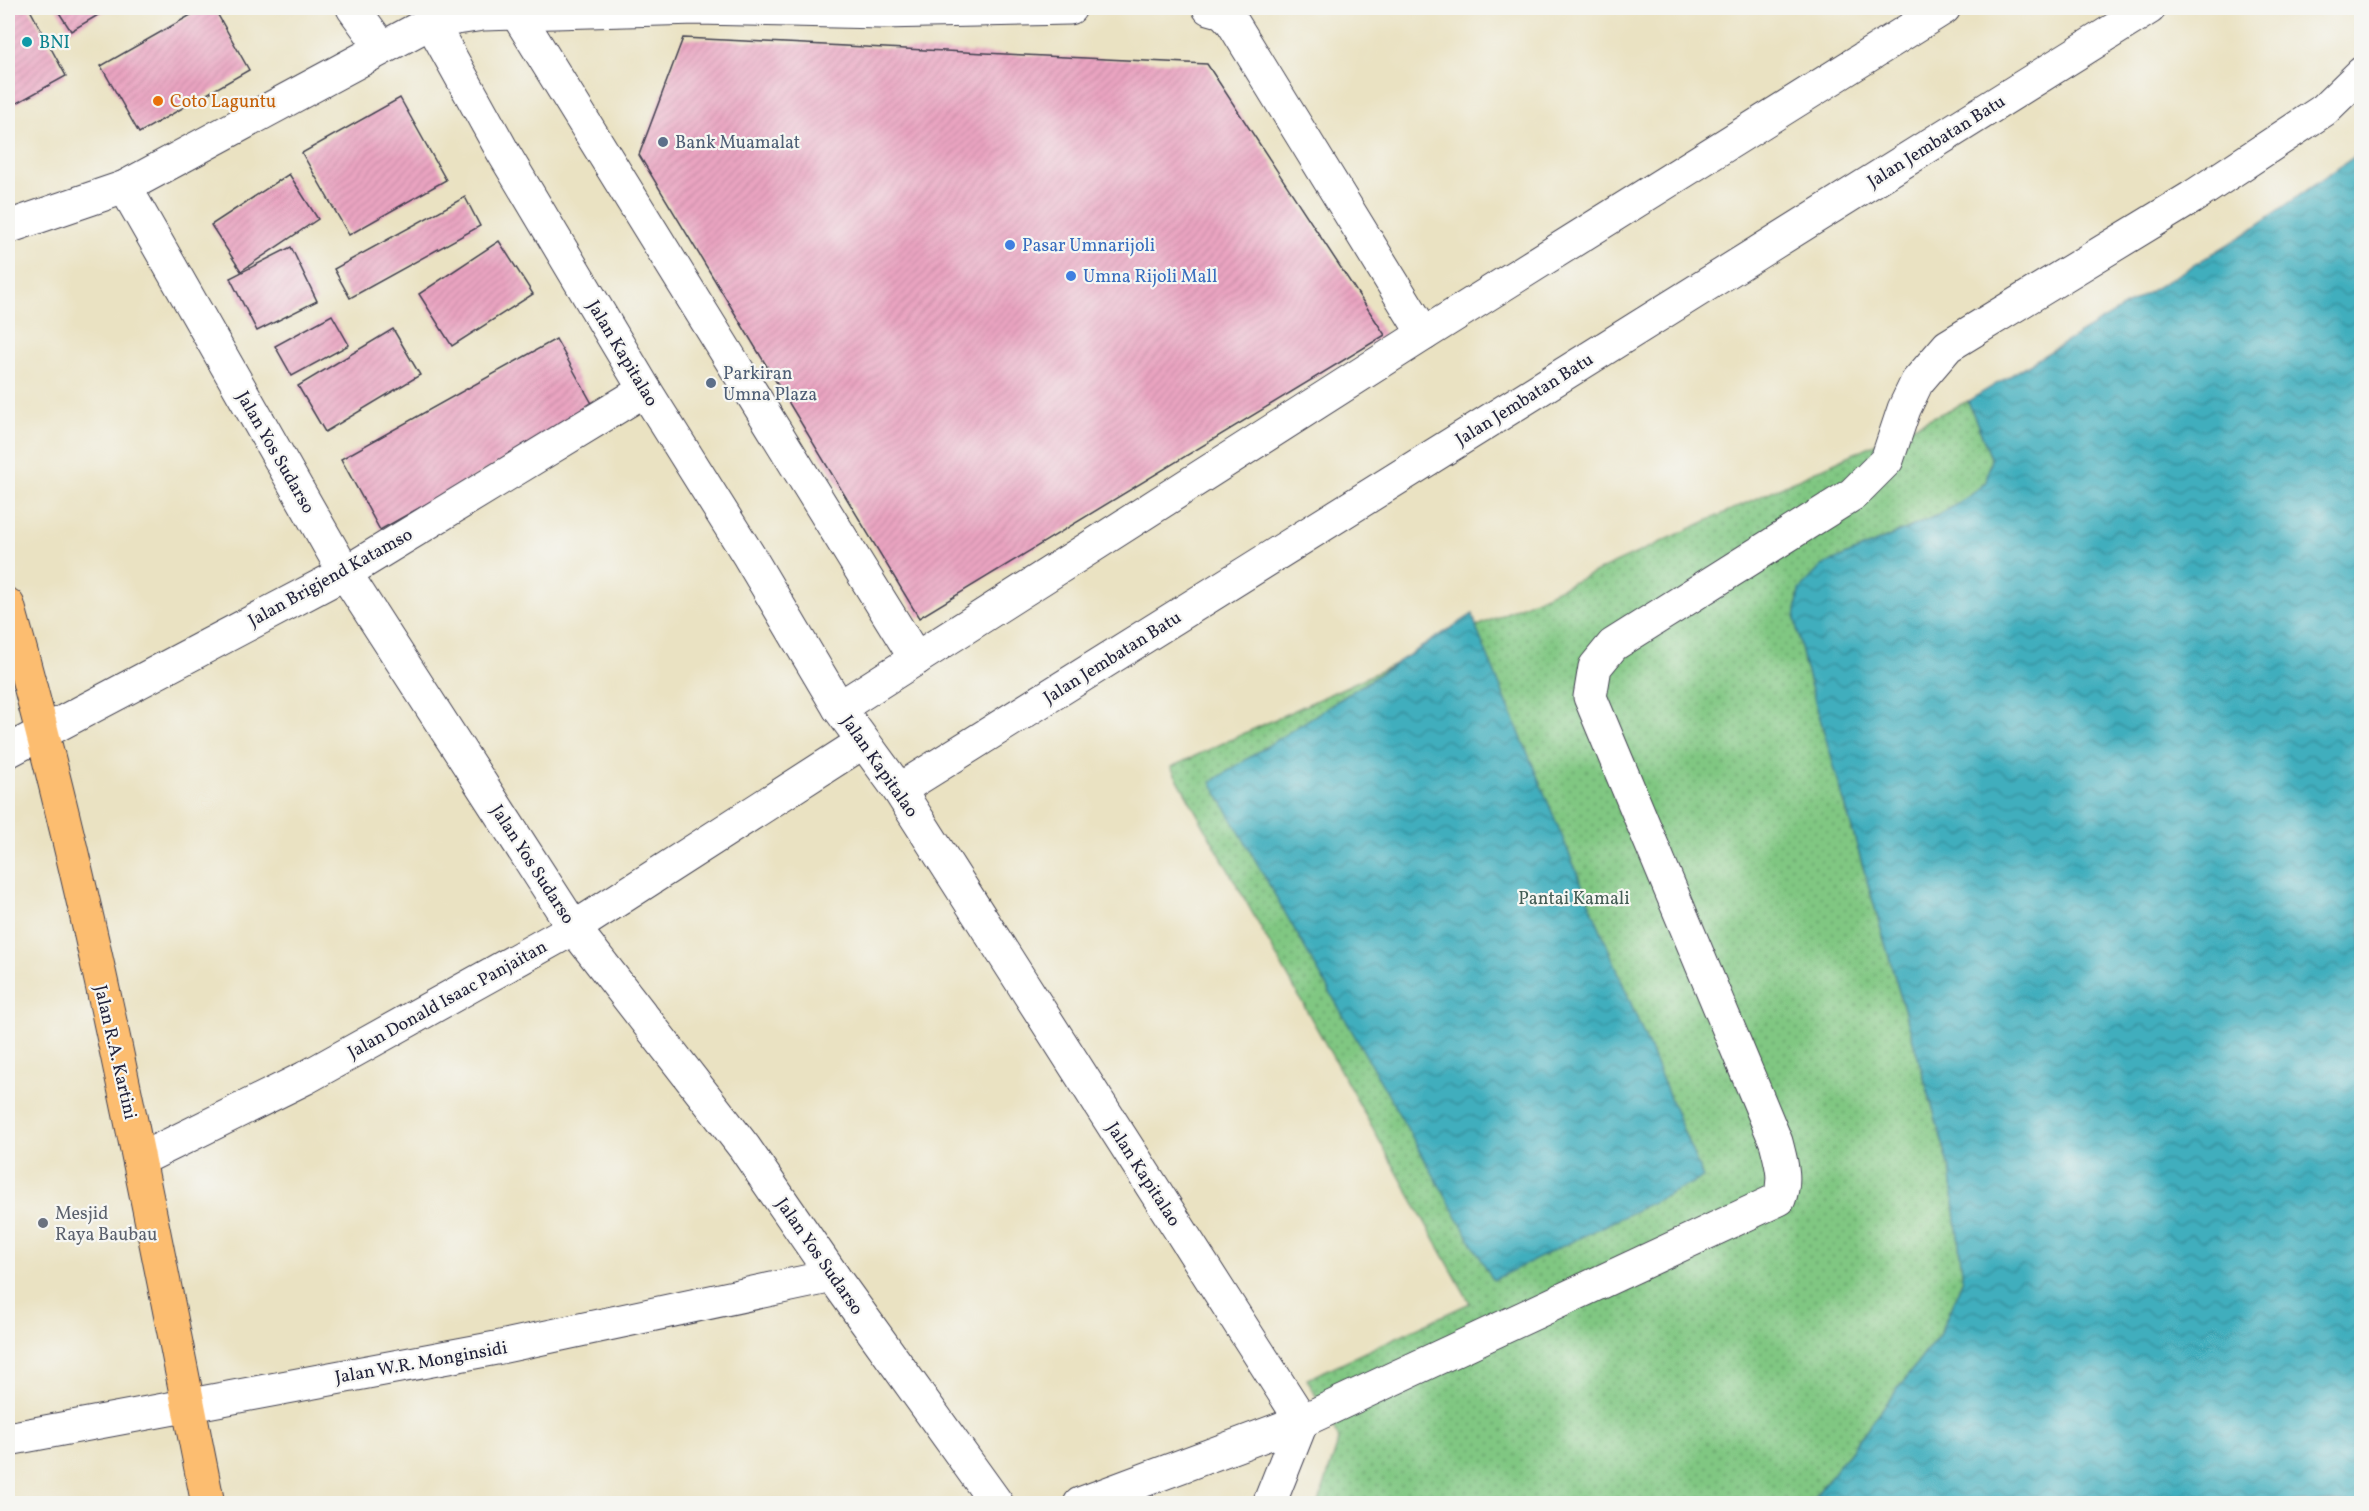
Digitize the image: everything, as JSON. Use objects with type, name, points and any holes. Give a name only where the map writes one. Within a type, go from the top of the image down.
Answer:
[{"type":"highway","name":"Jalan R.A. Kartini","points":[[8,604],[43,731],[141,1160],[208,1503]]},
{"type":"street","points":[[353,8],[382,48]]},
{"type":"street","points":[[8,227],[125,187],[431,22],[483,14],[516,12],[697,8],[881,12],[1070,8]]},
{"type":"street","points":[[1209,8],[1223,12],[1233,24],[1424,334]]},
{"type":"street","points":[[839,708],[1424,334],[1944,8]]},
{"type":"street","name":"Jalan Jembatan Batu","points":[[899,790],[2149,8]]},
{"type":"street","points":[[516,12],[916,659]]},
{"type":"street","name":"Jalan Kapitalao","points":[[431,22],[503,152],[839,708],[899,790],[1302,1421]]},
{"type":"street","points":[[1080,1503],[1302,1421],[1779,1199],[1784,1188],[1784,1174],[1776,1142],[1590,697],[1595,667],[1613,645],[1853,494],[1887,460],[1904,409],[1917,382],[1948,346],[2191,198],[2296,129],[2324,110],[2361,73]]},
{"type":"street","name":"Jalan Yos Sudarso","points":[[125,187],[345,573],[574,928],[744,1147],[833,1276],[997,1503]]},
{"type":"street","name":"Jalan Brigjend Katamso","points":[[8,751],[345,573],[645,390]]},
{"type":"street","name":"Jalan Donald Isaac Panjaitan","points":[[141,1160],[305,1077],[574,928],[863,742]]},
{"type":"street","name":"Jalan W.R. Monginsidi","points":[[8,1439],[496,1348],[833,1276]]},
{"type":"street","points":[[1269,1503],[1302,1421]]},
{"type":"green space","name":"Pantai Kamali","points":[[1968,401],[1991,458],[1986,482],[1943,513],[1822,566],[1799,591],[1795,619],[1805,666],[1950,1168],[1963,1279],[1939,1335],[1810,1503],[1319,1503],[1339,1439],[1307,1379],[1470,1303],[1171,767]]},
{"type":"water","points":[[2361,152],[2361,1503],[1810,1503],[1939,1335],[1963,1279],[1950,1168],[1805,666],[1795,619],[1799,590],[1822,566],[1943,513],[1986,482],[1991,458],[1968,401],[2242,236]]},
{"type":"water","points":[[1473,614],[1477,630],[1703,1178],[1493,1280],[1211,782]]},
{"type":"building","name":"BNI","points":[[8,8],[29,8],[66,76],[8,108]]},
{"type":"building","points":[[56,8],[110,8],[71,31]]},
{"type":"building","name":"Coto Laguntu","points":[[203,8],[214,8],[249,70],[139,133],[101,66]]},
{"type":"building","name":"Pasar Umnarijoli","points":[[683,38],[1207,64],[1385,335],[919,618],[639,155]]},
{"type":"building","points":[[400,98],[446,180],[349,235],[302,153]]},
{"type":"building","points":[[289,174],[318,219],[241,271],[211,225]]},
{"type":"building","points":[[465,197],[480,226],[350,298],[334,269]]},
{"type":"building","points":[[499,241],[533,294],[452,346],[419,294]]},
{"type":"building","points":[[291,247],[317,301],[257,331],[230,278]]},
{"type":"building","points":[[332,315],[349,345],[292,376],[275,346]]},
{"type":"building","points":[[393,329],[420,375],[325,432],[298,386]]},
{"type":"building","points":[[556,339],[595,409],[380,530],[341,459]]},
{"type":"place","name":"BNI","points":[[27,42]]},
{"type":"place","name":"Coto Laguntu","points":[[158,101]]},
{"type":"place","name":"Bank Muamalat","points":[[663,142]]},
{"type":"place","name":"Pasar Umnarijoli","points":[[1010,245]]},
{"type":"place","name":"Umna Rijoli Mall","points":[[1071,276]]},
{"type":"place","name":"Parkiran Umna Plaza","points":[[711,383]]},
{"type":"place","name":"Mesjid Raya Baubau","points":[[43,1223]]}]
